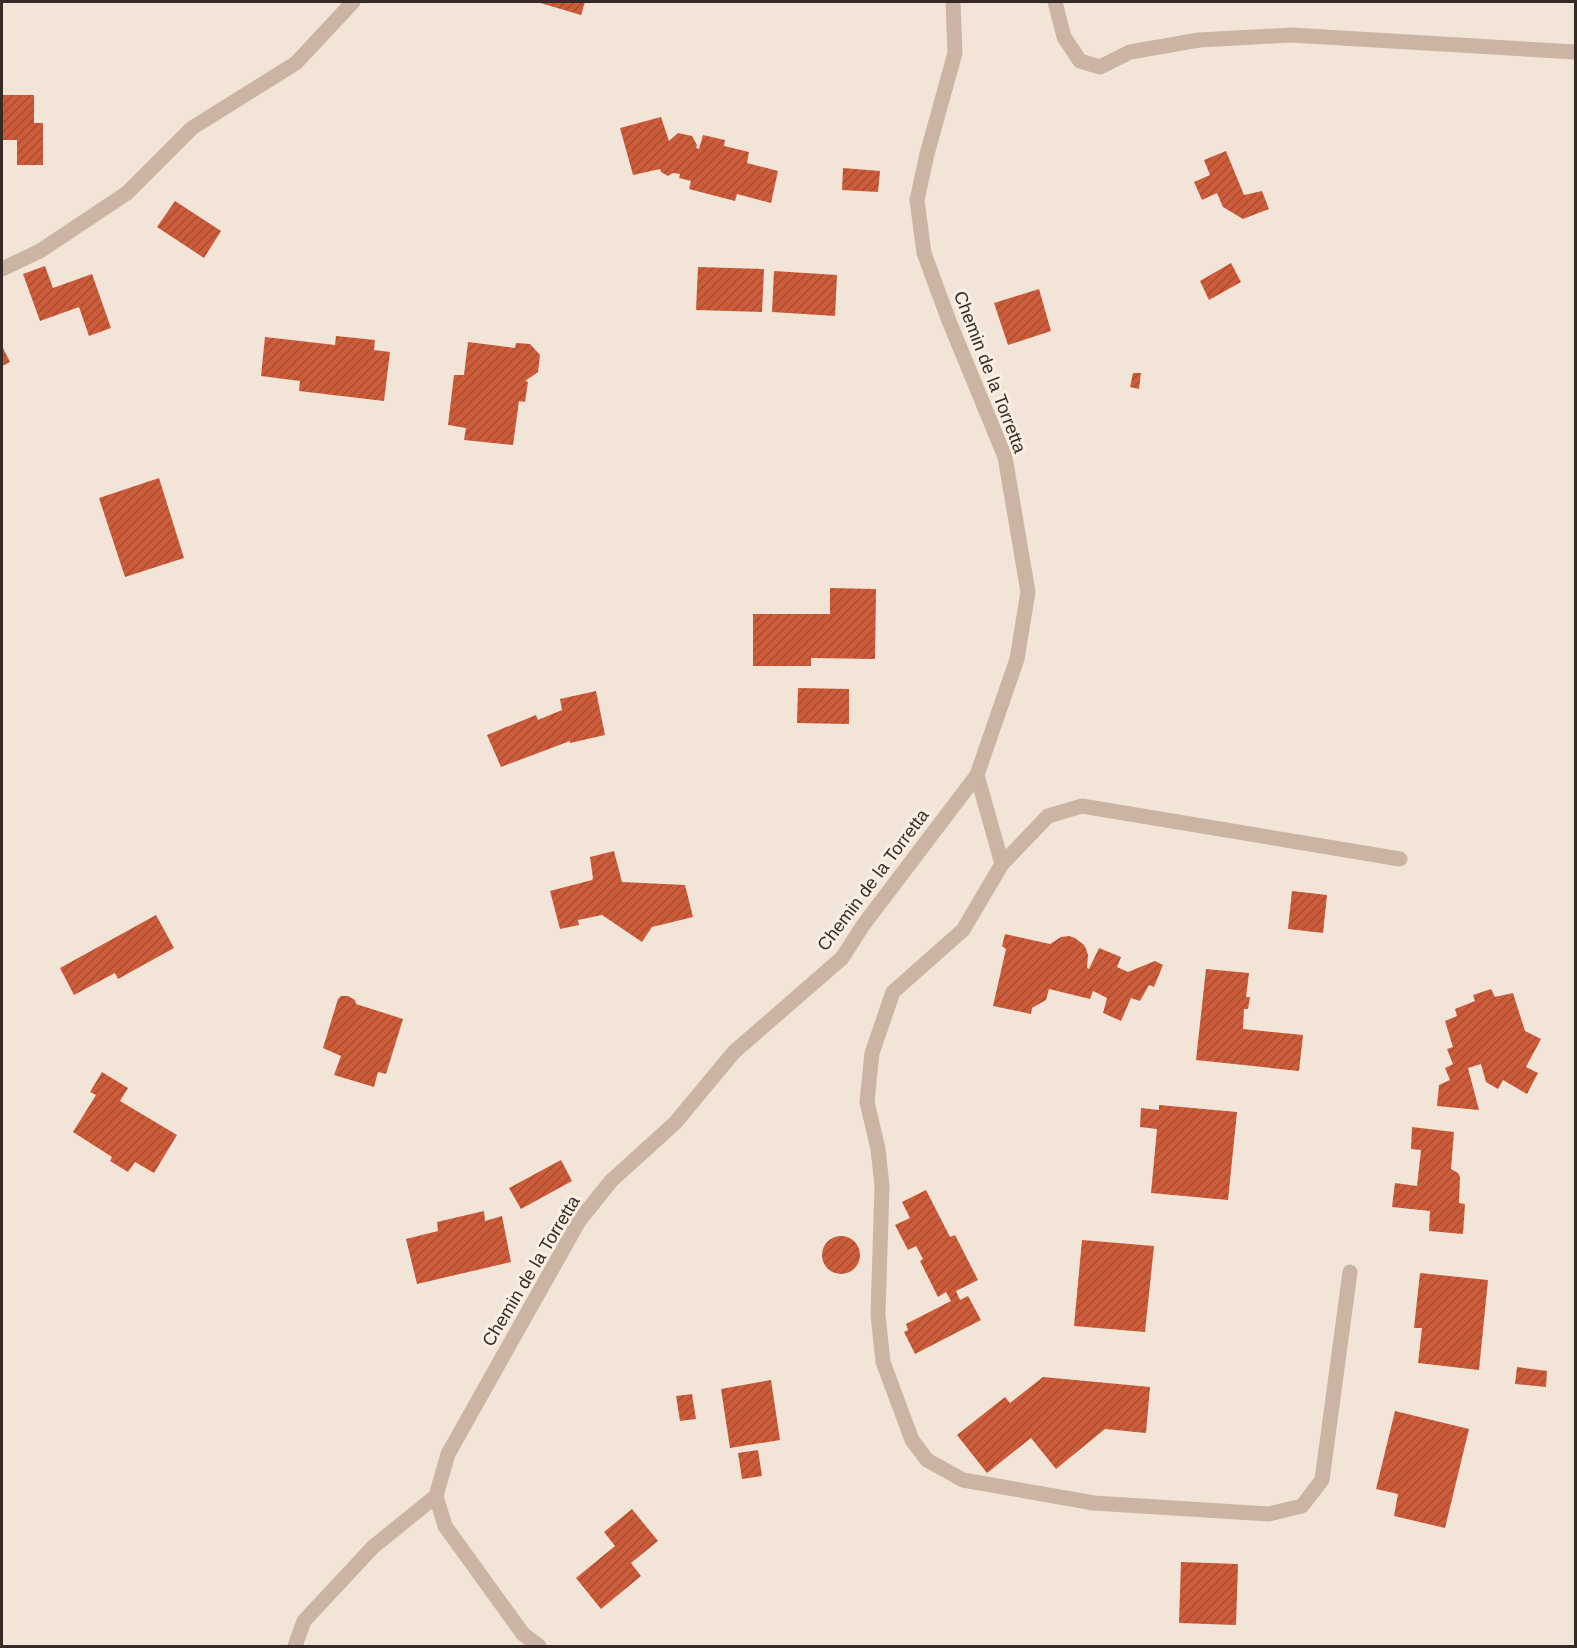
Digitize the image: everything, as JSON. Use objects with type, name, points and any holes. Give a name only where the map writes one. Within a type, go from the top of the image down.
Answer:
[{"type":"street","points":[[2,269],[40,251],[127,193],[192,128],[296,63],[353,2]]},
{"type":"street","name":"Chemin de la Torretta","points":[[436,1496],[448,1454],[579,1221],[611,1180],[675,1123],[734,1052],[842,958],[864,924],[977,775],[1017,659],[1028,592],[1005,457],[949,321],[924,253],[917,200],[927,154],[955,53],[953,2]]},
{"type":"street","points":[[1055,2],[1064,38],[1080,61],[1100,67],[1130,52],[1199,40],[1291,35],[1575,52]]},
{"type":"street","points":[[977,775],[1002,864]]},
{"type":"street","points":[[1350,1272],[1322,1480],[1302,1506],[1269,1514],[1094,1503],[963,1480],[927,1460],[912,1440],[883,1362],[878,1315],[882,1186],[878,1149],[867,1102],[872,1053],[893,992],[963,930],[1002,864],[1048,816],[1082,806],[1400,859]]},
{"type":"street","points":[[295,1647],[304,1621],[373,1547],[436,1496],[445,1526],[524,1634],[539,1647]]},
{"type":"building","points":[[537,2],[585,2],[581,15]]},
{"type":"building","points":[[2,95],[34,95],[34,123],[43,123],[43,165],[17,165],[17,140],[2,140]]},
{"type":"building","points":[[661,117],[669,141],[678,133],[692,136],[697,145],[696,148],[699,149],[703,135],[725,140],[724,146],[749,152],[747,163],[778,171],[771,203],[737,194],[735,201],[689,189],[691,181],[679,178],[680,174],[673,173],[668,176],[660,169],[633,175],[620,128]]},
{"type":"building","points":[[1226,151],[1244,195],[1262,191],[1269,209],[1243,219],[1223,207],[1217,193],[1202,200],[1194,182],[1210,175],[1204,160]]},
{"type":"building","points":[[843,168],[880,171],[878,192],[842,190]]},
{"type":"building","points":[[175,201],[221,231],[204,258],[157,227]]},
{"type":"building","points":[[1231,263],[1241,282],[1209,300],[1200,281]]},
{"type":"building","points":[[45,266],[53,288],[92,274],[111,328],[89,336],[79,307],[40,321],[23,274]]},
{"type":"building","points":[[698,267],[764,269],[762,312],[696,310]]},
{"type":"building","points":[[774,271],[837,275],[835,316],[772,312]]},
{"type":"building","points":[[1039,289],[1051,331],[1008,345],[994,303]]},
{"type":"building","points":[[336,336],[375,340],[374,350],[390,352],[384,401],[299,391],[300,381],[261,376],[265,337],[335,345]]},
{"type":"building","points":[[468,342],[515,348],[516,343],[530,344],[540,355],[538,372],[525,381],[528,382],[525,402],[519,401],[513,445],[464,440],[466,428],[448,425],[454,375],[464,375]]},
{"type":"building","points":[[2,346],[10,362],[2,366]]},
{"type":"building","points":[[1133,373],[1141,373],[1139,389],[1130,387]]},
{"type":"building","points":[[159,478],[184,558],[125,577],[99,498]]},
{"type":"building","points":[[830,588],[876,589],[875,659],[811,658],[811,666],[753,666],[753,614],[830,614]]},
{"type":"building","points":[[798,688],[849,689],[849,724],[797,723]]},
{"type":"building","points":[[596,691],[605,735],[570,743],[570,741],[501,767],[487,735],[536,715],[538,720],[562,710],[560,699]]},
{"type":"building","points":[[614,851],[622,882],[685,885],[693,917],[652,927],[642,942],[602,915],[578,920],[579,925],[560,929],[550,891],[592,880],[590,857]]},
{"type":"building","points":[[1292,891],[1327,895],[1323,933],[1288,929]]},
{"type":"building","points":[[156,915],[174,948],[118,979],[115,973],[74,995],[60,968]]},
{"type":"building","points":[[1005,934],[1050,944],[1061,937],[1075,938],[1086,949],[1087,968],[1089,969],[1099,948],[1121,957],[1117,967],[1128,972],[1155,961],[1163,965],[1154,987],[1149,985],[1140,1001],[1131,998],[1121,1021],[1103,1013],[1107,998],[1093,991],[1090,999],[1049,989],[1046,1000],[1032,1008],[1031,1014],[993,1006],[1006,949],[1002,946]]},
{"type":"building","points":[[1206,969],[1249,973],[1246,997],[1250,997],[1248,1009],[1244,1009],[1243,1029],[1303,1035],[1299,1071],[1196,1060]]},
{"type":"building","points":[[1491,989],[1495,997],[1513,993],[1525,1031],[1541,1039],[1526,1067],[1538,1073],[1527,1094],[1503,1080],[1498,1089],[1486,1082],[1481,1064],[1468,1068],[1479,1110],[1437,1106],[1439,1085],[1450,1080],[1445,1068],[1453,1064],[1447,1049],[1453,1047],[1445,1021],[1457,1016],[1455,1009],[1475,1001],[1473,995]]},
{"type":"building","points":[[341,996],[348,996],[355,1000],[356,1004],[403,1019],[386,1074],[378,1072],[374,1087],[334,1075],[341,1056],[323,1048],[338,999]]},
{"type":"building","points":[[102,1072],[128,1088],[120,1101],[177,1135],[154,1173],[135,1162],[128,1172],[110,1161],[112,1157],[73,1132],[96,1095],[90,1092]]},
{"type":"building","points":[[1159,1105],[1237,1112],[1228,1200],[1151,1193],[1157,1129],[1140,1127],[1141,1108],[1159,1110]]},
{"type":"building","points":[[1412,1127],[1454,1132],[1451,1169],[1460,1177],[1459,1203],[1465,1204],[1463,1234],[1429,1231],[1430,1211],[1392,1207],[1395,1183],[1417,1186],[1421,1150],[1411,1149]]},
{"type":"building","points":[[561,1160],[572,1181],[521,1209],[509,1188]]},
{"type":"building","points":[[926,1190],[950,1237],[955,1235],[978,1280],[956,1291],[960,1300],[968,1296],[981,1320],[915,1354],[904,1332],[908,1330],[906,1324],[951,1301],[946,1292],[938,1297],[920,1261],[923,1259],[916,1246],[908,1250],[895,1225],[910,1218],[902,1202]]},
{"type":"building","points":[[484,1211],[485,1221],[502,1216],[511,1262],[417,1284],[406,1239],[438,1231],[437,1222]]},
{"type":"building","points":[[841,1236],[855,1241],[860,1255],[855,1269],[841,1274],[827,1269],[822,1255],[827,1241]]},
{"type":"building","points":[[1082,1240],[1154,1246],[1145,1332],[1074,1326]]},
{"type":"building","points":[[1420,1273],[1488,1280],[1479,1370],[1418,1363],[1422,1328],[1414,1328]]},
{"type":"building","points":[[1517,1367],[1547,1371],[1546,1387],[1515,1384]]},
{"type":"building","points":[[1043,1377],[1150,1387],[1146,1433],[1105,1429],[1056,1469],[1031,1438],[987,1473],[957,1435],[1005,1397],[1010,1403]]},
{"type":"building","points":[[771,1380],[780,1440],[730,1448],[721,1389]]},
{"type":"building","points":[[692,1394],[696,1419],[680,1421],[676,1396]]},
{"type":"building","points":[[1395,1411],[1469,1429],[1445,1528],[1394,1516],[1398,1494],[1376,1489]]},
{"type":"building","points":[[758,1450],[762,1476],[742,1479],[738,1453]]},
{"type":"building","points":[[632,1509],[658,1541],[631,1563],[641,1576],[601,1609],[576,1578],[615,1546],[604,1532]]},
{"type":"building","points":[[1181,1562],[1238,1564],[1236,1625],[1179,1623]]}]
